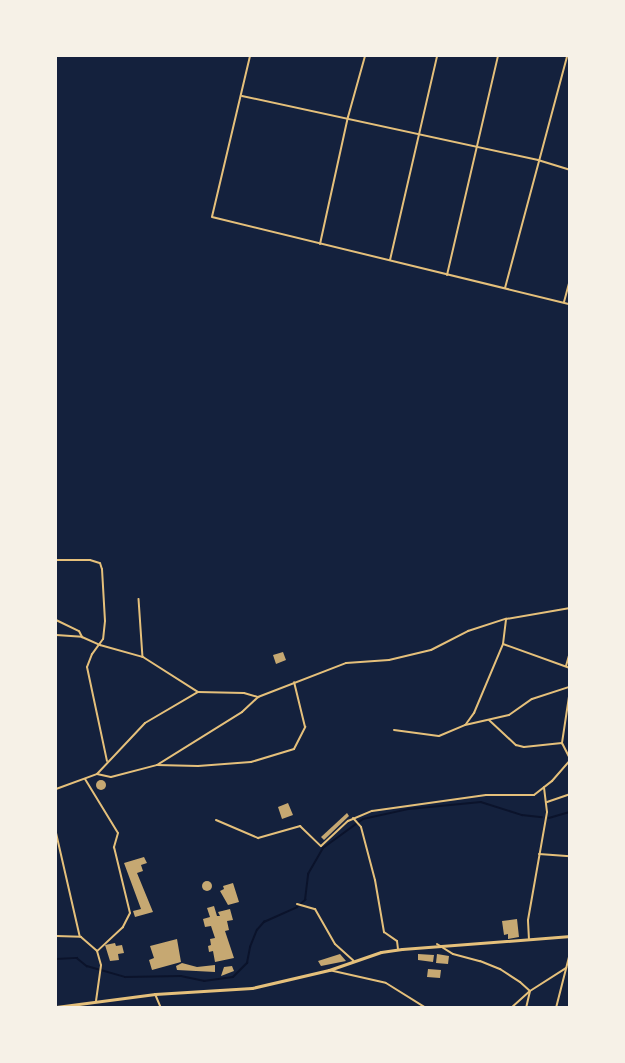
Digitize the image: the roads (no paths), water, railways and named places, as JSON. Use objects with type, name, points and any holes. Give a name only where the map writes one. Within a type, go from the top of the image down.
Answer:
[{"type":"main road","points":[[56,1007],[155,994],[224,992],[329,970],[398,949],[437,944],[570,936]]},
{"type":"street","points":[[250,56],[212,217],[570,304]]},
{"type":"street","points":[[320,244],[348,117],[365,56]]},
{"type":"street","points":[[390,261],[437,56]]},
{"type":"street","points":[[447,275],[475,146],[498,56]]},
{"type":"street","points":[[505,289],[567,56]]},
{"type":"street","points":[[241,95],[538,160],[570,170]]},
{"type":"street","points":[[564,302],[570,279]]},
{"type":"street","points":[[56,560],[100,562],[105,621],[100,645],[92,654],[87,667],[107,761]]},
{"type":"street","points":[[97,774],[111,777],[157,765],[242,712],[258,697],[294,681],[346,663],[389,660],[431,650],[468,631],[506,619],[570,608]]},
{"type":"street","points":[[465,725],[474,714],[503,645],[506,619]]},
{"type":"street","points":[[56,620],[79,631],[82,637]]},
{"type":"street","points":[[56,635],[82,637],[100,645],[143,657],[198,692],[244,693],[258,697]]},
{"type":"street","points":[[503,645],[568,667],[570,652]]},
{"type":"street","points":[[157,765],[176,767],[250,762],[294,749],[304,726],[294,681]]},
{"type":"street","points":[[216,820],[258,838],[300,826],[321,846],[354,819],[372,811],[486,795],[534,795],[570,760],[562,743],[570,688],[532,699],[509,715],[465,725],[439,736],[394,730]]},
{"type":"street","points":[[56,789],[97,774],[145,723],[198,692]]},
{"type":"street","points":[[489,720],[516,745],[524,747],[562,743]]},
{"type":"street","points":[[85,779],[118,833],[114,847],[130,913],[123,927],[97,951]]},
{"type":"street","points":[[529,940],[528,920],[547,802],[544,787]]},
{"type":"street","points":[[547,802],[570,794]]},
{"type":"street","points":[[354,819],[361,827],[375,880],[384,932],[397,941],[398,949]]},
{"type":"street","points":[[539,854],[570,856]]},
{"type":"street","points":[[299,905],[315,909],[336,944],[354,961]]},
{"type":"street","points":[[56,936],[81,937],[97,951],[101,965],[96,1002]]},
{"type":"street","points":[[437,944],[453,954],[500,969],[530,991]]},
{"type":"street","points":[[556,1008],[570,953]]},
{"type":"street","points":[[511,1008],[530,991],[566,968]]},
{"type":"street","points":[[329,970],[386,983],[426,1008]]},
{"type":"street","points":[[526,1008],[530,991]]},
{"type":"street","points":[[155,994],[161,1008]]},
{"type":"lane","points":[[139,599],[143,657]]},
{"type":"lane","points":[[56,831],[81,937]]},
{"type":"waterway","points":[[56,959],[77,958],[87,966],[125,977],[181,976],[204,981],[233,977],[247,963],[257,930],[264,922],[297,907],[305,900],[308,874],[323,848],[363,819],[409,809],[481,802],[522,815],[542,817]]},
{"type":"waterway","points":[[549,818],[570,812]]}]
